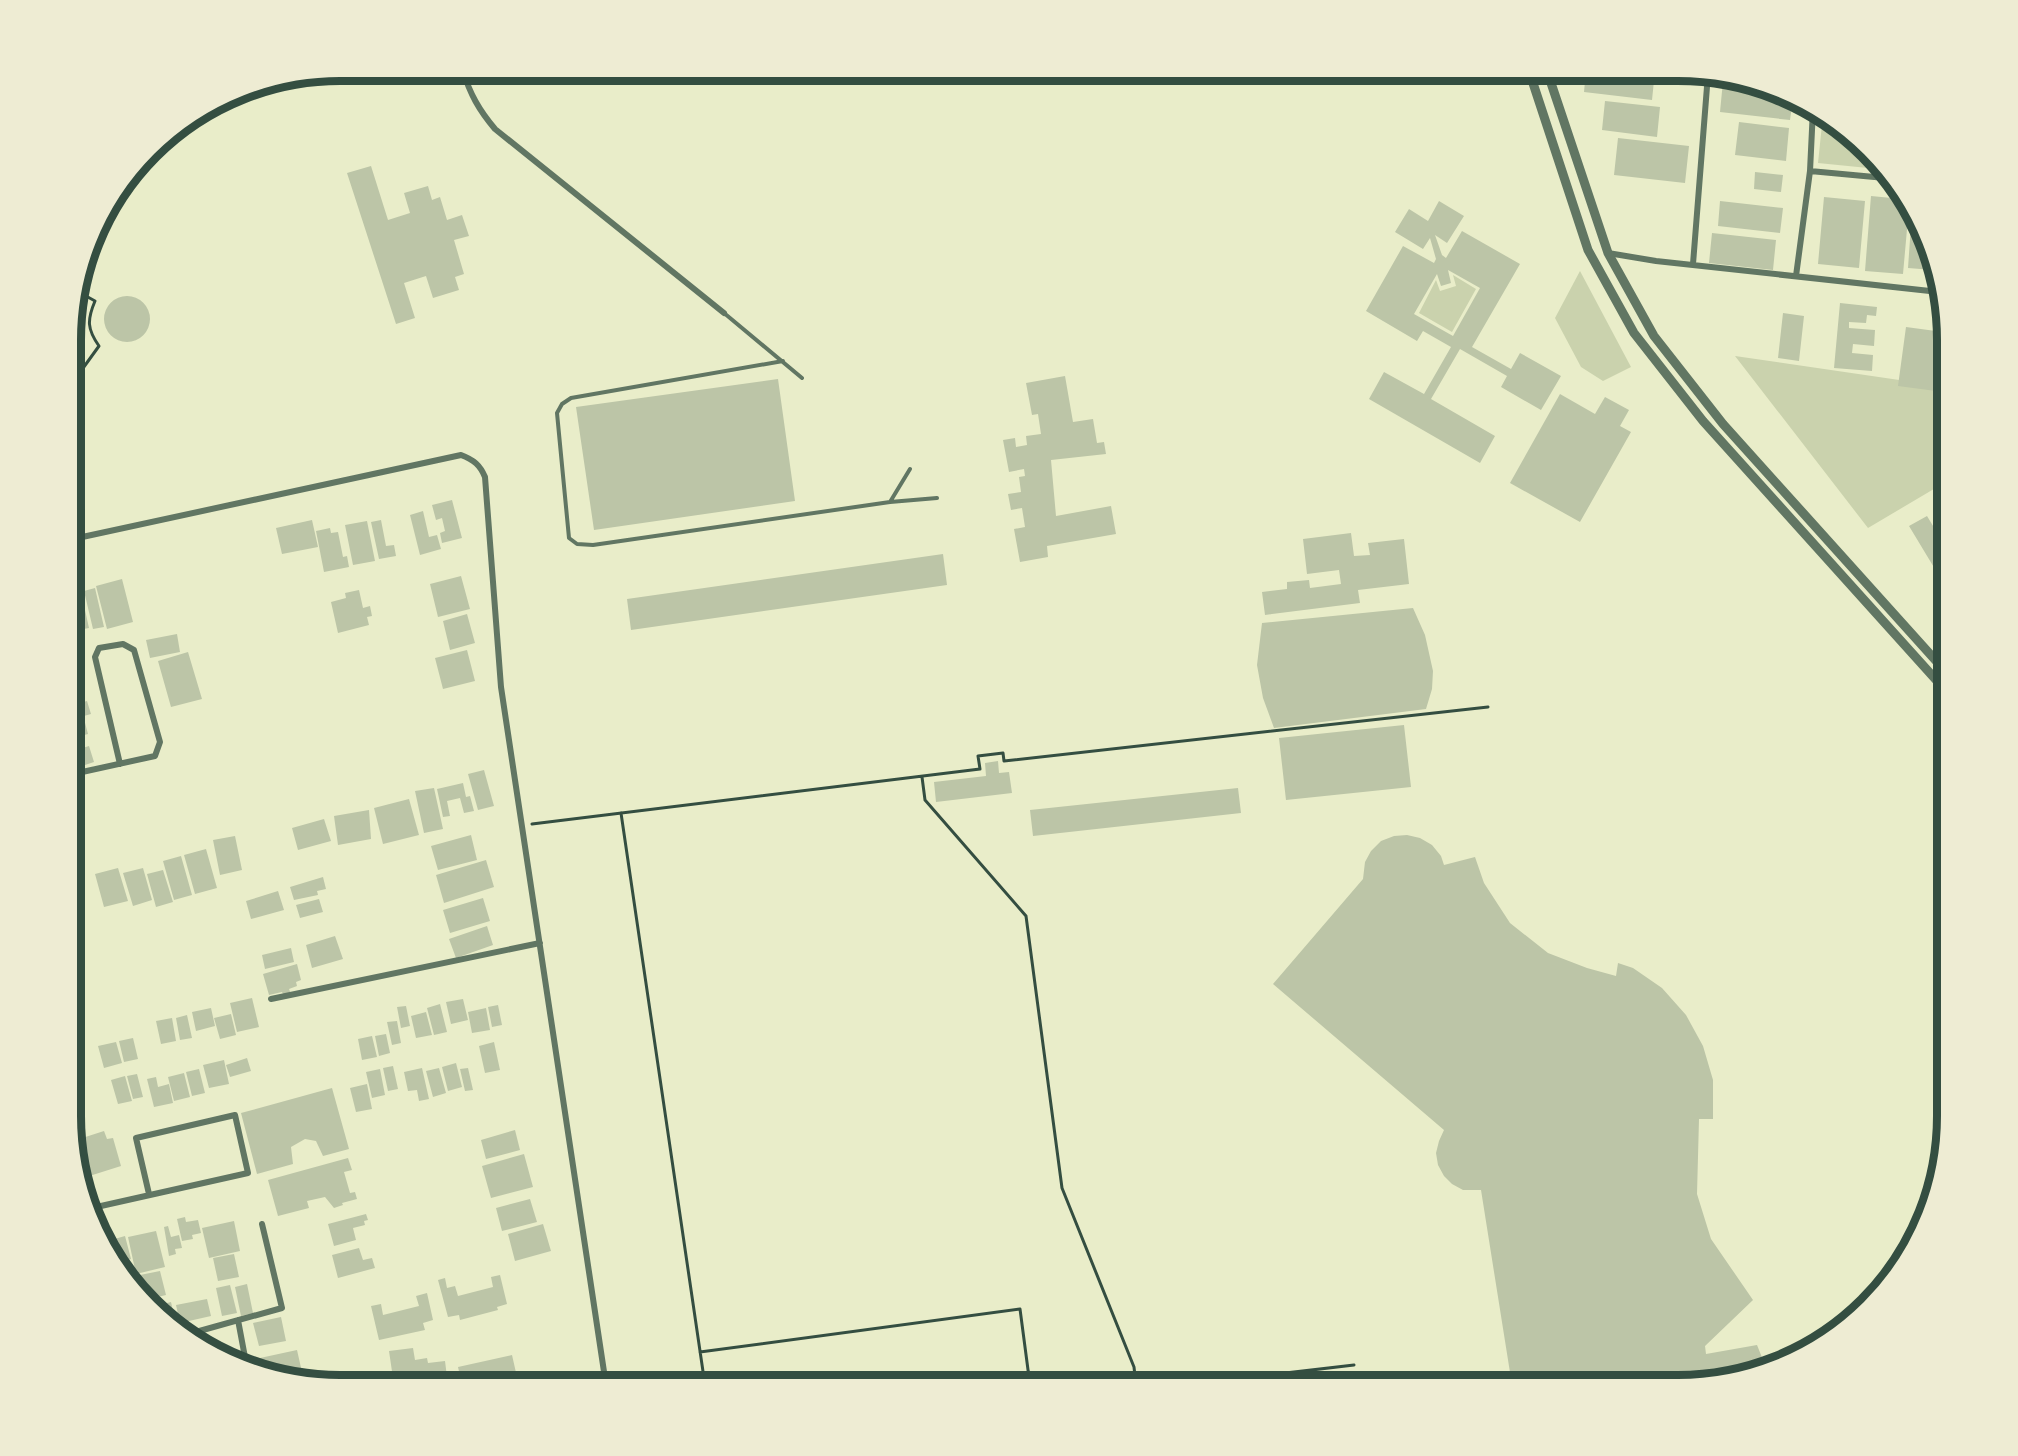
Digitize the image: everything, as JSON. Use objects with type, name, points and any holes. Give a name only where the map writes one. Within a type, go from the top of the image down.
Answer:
[{"type":"street","points":[[467,81],[473,100],[495,129],[724,313]]},
{"type":"street","points":[[1532,81],[1588,250],[1634,333],[1703,421],[1937,681]]},
{"type":"street","points":[[1550,81],[1608,253],[1654,336],[1723,424],[1937,662]]},
{"type":"street","points":[[1693,264],[1707,83]]},
{"type":"street","points":[[1796,276],[1803,239],[1813,119]]},
{"type":"street","points":[[1810,171],[1880,178]]},
{"type":"street","points":[[1608,253],[1656,261],[1932,291]]},
{"type":"street","points":[[81,537],[461,455],[473,460],[481,468],[485,477],[501,687],[605,1375]]},
{"type":"street","points":[[81,772],[120,764],[155,756],[160,742],[134,650],[123,644],[99,648],[95,657],[120,764]]},
{"type":"street","points":[[271,999],[540,944]]},
{"type":"street","points":[[98,1207],[248,1173],[235,1115],[136,1138],[149,1194]]},
{"type":"street","points":[[197,1332],[282,1308],[262,1224]]},
{"type":"street","points":[[238,1320],[246,1357]]},
{"type":"lane","points":[[724,313],[802,378]]},
{"type":"lane","points":[[783,361],[571,398],[562,404],[557,413],[569,538],[577,544],[593,545],[890,502],[937,498]]},
{"type":"lane","points":[[890,502],[910,469]]},
{"type":"path","points":[[81,371],[99,346],[89,329],[95,301],[85,295]]},
{"type":"path","points":[[522,825],[980,769],[978,756],[1003,753],[1004,761],[1488,707]]},
{"type":"path","points":[[922,777],[925,800],[1026,916],[1062,1188],[1134,1367],[1135,1375]]},
{"type":"path","points":[[621,813],[703,1375]]},
{"type":"path","points":[[700,1352],[1020,1309],[1029,1375]]},
{"type":"path","points":[[1269,1375],[1354,1365]]},
{"type":"path","points":[[1029,1372],[1033,1375]]},
{"type":"green space","points":[[1822,125],[1849,145],[1872,168],[1818,163]]},
{"type":"green space","points":[[1580,271],[1631,367],[1603,381],[1581,367],[1555,318]]},
{"type":"green space","points":[[1453,275],[1476,289],[1452,332],[1419,313],[1436,280],[1440,291],[1456,286]]},
{"type":"green space","points":[[1735,356],[1937,386],[1937,487],[1868,528]]},
{"type":"building","points":[[1585,81],[1654,81],[1652,100],[1584,92]]},
{"type":"building","points":[[1723,85],[1761,95],[1792,107],[1790,120],[1720,112]]},
{"type":"building","points":[[1605,101],[1660,107],[1657,137],[1602,130]]},
{"type":"building","points":[[1739,122],[1789,128],[1786,161],[1735,155]]},
{"type":"building","points":[[1618,138],[1689,146],[1685,183],[1614,175]]},
{"type":"building","points":[[371,166],[388,220],[410,213],[404,193],[428,186],[432,200],[440,197],[447,220],[462,215],[469,236],[454,240],[464,274],[455,277],[459,290],[433,298],[426,276],[404,283],[415,318],[396,324],[347,173]]},
{"type":"building","points":[[1755,172],[1783,175],[1781,192],[1754,189]]},
{"type":"building","points":[[1871,196],[1894,198],[1908,221],[1903,274],[1865,271]]},
{"type":"building","points":[[1824,197],[1865,201],[1859,268],[1818,264]]},
{"type":"building","points":[[1439,201],[1464,216],[1447,243],[1435,235],[1442,255],[1446,258],[1462,231],[1520,264],[1472,347],[1511,369],[1520,353],[1561,376],[1541,410],[1501,387],[1507,376],[1460,349],[1431,399],[1495,436],[1480,463],[1369,399],[1384,372],[1424,394],[1451,347],[1423,331],[1417,341],[1366,311],[1403,246],[1434,263],[1436,259],[1430,238],[1423,249],[1395,232],[1409,209],[1428,221]],"holes":[[[1448,270],[1480,288],[1453,336],[1414,314],[1437,274],[1441,286],[1451,283]]]},
{"type":"building","points":[[1720,201],[1783,208],[1780,233],[1718,226]]},
{"type":"building","points":[[1911,227],[1927,270],[1908,268]]},
{"type":"building","points":[[1712,233],[1776,240],[1773,270],[1709,263]]},
{"type":"building","points":[[127,296],[143,303],[150,319],[143,335],[127,342],[111,335],[104,319],[111,303]]},
{"type":"building","points":[[1840,303],[1877,307],[1876,316],[1867,315],[1866,323],[1849,322],[1849,328],[1875,330],[1874,346],[1853,344],[1852,353],[1873,355],[1872,371],[1834,368]]},
{"type":"building","points":[[1783,313],[1804,316],[1799,361],[1778,358]]},
{"type":"building","points":[[1906,327],[1936,331],[1936,391],[1898,386]]},
{"type":"building","points":[[1065,376],[1073,422],[1093,419],[1097,443],[1104,442],[1106,454],[1051,460],[1056,516],[1111,506],[1116,534],[1047,546],[1048,557],[1020,562],[1014,529],[1025,527],[1022,508],[1011,510],[1008,494],[1021,492],[1019,477],[1025,476],[1024,469],[1009,472],[1003,440],[1015,438],[1016,447],[1027,445],[1026,436],[1041,434],[1038,414],[1032,415],[1026,383]]},
{"type":"building","points":[[778,379],[795,501],[594,530],[576,407]]},
{"type":"building","points":[[1560,394],[1595,414],[1605,397],[1629,410],[1620,426],[1631,432],[1580,522],[1510,483]]},
{"type":"building","points":[[452,500],[462,538],[442,543],[440,533],[445,531],[442,518],[436,520],[432,505]]},
{"type":"building","points":[[423,511],[429,537],[437,535],[441,549],[420,555],[410,515]]},
{"type":"building","points":[[1927,516],[1937,532],[1937,572],[1909,526]]},
{"type":"building","points":[[312,520],[318,547],[282,554],[276,528]]},
{"type":"building","points":[[381,520],[386,546],[394,545],[396,556],[379,559],[371,522]]},
{"type":"building","points":[[367,521],[375,561],[353,565],[345,525]]},
{"type":"building","points":[[330,528],[331,533],[338,532],[343,557],[347,556],[349,567],[324,572],[316,531]]},
{"type":"building","points":[[1351,533],[1354,556],[1370,555],[1368,543],[1404,539],[1409,584],[1358,590],[1360,603],[1265,615],[1262,592],[1287,589],[1287,582],[1309,580],[1310,588],[1341,584],[1339,570],[1307,574],[1303,539]]},
{"type":"building","points":[[943,554],[947,585],[631,630],[627,599]]},
{"type":"building","points":[[461,576],[470,609],[438,617],[430,584]]},
{"type":"building","points":[[122,579],[133,622],[107,629],[96,586]]},
{"type":"building","points":[[95,588],[104,627],[93,629],[84,591]]},
{"type":"building","points":[[359,590],[363,608],[370,606],[372,616],[367,617],[369,625],[338,633],[331,602],[346,598],[345,593]]},
{"type":"building","points":[[81,592],[89,628],[81,630]]},
{"type":"building","points":[[1413,608],[1425,635],[1433,671],[1432,689],[1426,709],[1274,728],[1263,698],[1257,665],[1262,623]]},
{"type":"building","points":[[467,614],[475,643],[450,650],[443,621]]},
{"type":"building","points":[[177,634],[180,652],[150,658],[146,640]]},
{"type":"building","points":[[467,650],[475,681],[443,689],[435,658]]},
{"type":"building","points":[[188,652],[202,699],[171,707],[158,661]]},
{"type":"building","points":[[87,701],[91,714],[81,717],[81,703]]},
{"type":"building","points":[[84,719],[88,734],[81,736],[81,720]]},
{"type":"building","points":[[1404,725],[1411,787],[1286,800],[1279,738]]},
{"type":"building","points":[[89,746],[94,762],[81,766],[81,748]]},
{"type":"building","points":[[998,761],[999,773],[1009,772],[1012,793],[936,802],[934,782],[986,776],[985,763]]},
{"type":"building","points":[[484,770],[494,806],[478,810],[468,774]]},
{"type":"building","points":[[463,783],[466,797],[470,796],[474,811],[464,813],[460,798],[447,801],[450,816],[443,817],[437,789]]},
{"type":"building","points":[[434,788],[443,829],[424,833],[415,791]]},
{"type":"building","points":[[1238,788],[1241,813],[1033,836],[1030,810]]},
{"type":"building","points":[[409,799],[419,835],[383,844],[374,808]]},
{"type":"building","points":[[369,810],[371,839],[338,845],[334,816]]},
{"type":"building","points":[[324,819],[331,841],[298,850],[292,828]]},
{"type":"building","points":[[471,835],[477,860],[438,870],[431,846]]},
{"type":"building","points":[[1407,835],[1420,838],[1432,845],[1441,856],[1444,865],[1475,857],[1484,883],[1510,923],[1548,953],[1616,976],[1618,963],[1633,968],[1662,988],[1686,1015],[1703,1046],[1713,1080],[1713,1119],[1699,1119],[1697,1194],[1711,1239],[1753,1300],[1705,1346],[1706,1354],[1757,1345],[1763,1360],[1712,1373],[1678,1375],[1510,1375],[1481,1190],[1463,1190],[1444,1176],[1438,1165],[1436,1153],[1444,1130],[1273,984],[1363,879],[1365,862],[1371,851],[1381,841],[1394,836]]},
{"type":"building","points":[[235,836],[242,870],[220,875],[213,840]]},
{"type":"building","points":[[206,849],[217,888],[195,894],[184,855]]},
{"type":"building","points":[[181,856],[192,895],[174,900],[163,861]]},
{"type":"building","points":[[486,860],[494,887],[444,903],[436,875]]},
{"type":"building","points":[[118,868],[128,901],[104,907],[95,874]]},
{"type":"building","points":[[143,868],[152,900],[133,906],[123,873]]},
{"type":"building","points":[[163,870],[173,902],[156,907],[147,874]]},
{"type":"building","points":[[323,877],[326,889],[317,891],[318,895],[294,900],[290,887]]},
{"type":"building","points":[[278,891],[284,910],[251,919],[246,901]]},
{"type":"building","points":[[483,898],[490,921],[450,933],[443,910]]},
{"type":"building","points":[[319,899],[323,912],[300,918],[296,905]]},
{"type":"building","points":[[487,926],[493,945],[456,958],[449,939]]},
{"type":"building","points":[[335,936],[343,959],[312,968],[306,945]]},
{"type":"building","points":[[291,948],[294,962],[265,969],[262,955]]},
{"type":"building","points":[[297,964],[301,980],[296,982],[297,986],[289,989],[291,994],[284,996],[282,992],[269,995],[263,974]]},
{"type":"building","points":[[252,998],[259,1027],[237,1032],[230,1003]]},
{"type":"building","points":[[463,999],[468,1020],[451,1024],[446,1002]]},
{"type":"building","points":[[440,1004],[447,1032],[434,1035],[427,1008]]},
{"type":"building","points":[[498,1005],[502,1025],[492,1027],[488,1007]]},
{"type":"building","points":[[406,1006],[410,1026],[401,1028],[397,1007]]},
{"type":"building","points":[[211,1008],[215,1026],[196,1031],[192,1012]]},
{"type":"building","points":[[486,1008],[490,1030],[472,1033],[468,1012]]},
{"type":"building","points":[[426,1012],[432,1035],[416,1038],[411,1016]]},
{"type":"building","points":[[231,1014],[236,1035],[220,1039],[214,1018]]},
{"type":"building","points":[[187,1015],[192,1038],[180,1040],[176,1018]]},
{"type":"building","points":[[172,1018],[176,1041],[161,1044],[156,1021]]},
{"type":"building","points":[[397,1021],[401,1043],[392,1045],[387,1022]]},
{"type":"building","points":[[386,1034],[390,1053],[379,1056],[375,1036]]},
{"type":"building","points":[[372,1036],[377,1057],[362,1060],[358,1039]]},
{"type":"building","points":[[133,1038],[138,1059],[124,1062],[119,1041]]},
{"type":"building","points":[[116,1042],[122,1063],[104,1068],[98,1046]]},
{"type":"building","points":[[494,1042],[500,1070],[485,1073],[479,1046]]},
{"type":"building","points":[[247,1058],[251,1071],[230,1077],[226,1065]]},
{"type":"building","points":[[224,1060],[229,1084],[209,1088],[203,1065]]},
{"type":"building","points":[[456,1063],[462,1087],[448,1091],[442,1067]]},
{"type":"building","points":[[393,1066],[398,1089],[388,1091],[383,1068]]},
{"type":"building","points":[[422,1068],[429,1099],[419,1101],[417,1090],[408,1091],[404,1072]]},
{"type":"building","points":[[439,1068],[446,1093],[433,1097],[426,1071]]},
{"type":"building","points":[[468,1068],[473,1090],[465,1091],[460,1069]]},
{"type":"building","points":[[199,1069],[205,1093],[192,1096],[186,1072]]},
{"type":"building","points":[[380,1069],[385,1095],[372,1098],[366,1072]]},
{"type":"building","points":[[184,1073],[190,1097],[174,1101],[168,1077]]},
{"type":"building","points":[[137,1074],[143,1097],[133,1099],[127,1076]]},
{"type":"building","points":[[125,1076],[132,1101],[118,1104],[111,1080]]},
{"type":"building","points":[[156,1077],[158,1087],[169,1084],[173,1103],[154,1107],[147,1079]]},
{"type":"building","points":[[367,1084],[372,1109],[356,1112],[350,1088]]},
{"type":"building","points":[[332,1088],[349,1149],[323,1156],[316,1141],[305,1139],[291,1147],[293,1164],[257,1174],[241,1113]]},
{"type":"building","points":[[515,1130],[520,1150],[486,1159],[481,1140]]},
{"type":"building","points":[[104,1131],[107,1139],[113,1138],[121,1166],[88,1176],[82,1138]]},
{"type":"building","points":[[524,1154],[533,1187],[491,1198],[482,1166]]},
{"type":"building","points":[[348,1158],[352,1170],[344,1172],[350,1193],[355,1192],[357,1199],[334,1208],[325,1197],[307,1201],[309,1208],[278,1216],[268,1180]]},
{"type":"building","points":[[530,1199],[537,1222],[502,1231],[496,1208]]},
{"type":"building","points":[[366,1214],[368,1220],[364,1221],[365,1225],[353,1228],[356,1240],[334,1246],[328,1224]]},
{"type":"building","points":[[185,1217],[186,1222],[198,1220],[201,1233],[192,1235],[193,1239],[182,1241],[177,1219]]},
{"type":"building","points":[[234,1221],[240,1251],[209,1258],[202,1228]]},
{"type":"building","points":[[543,1224],[551,1251],[515,1261],[508,1234]]},
{"type":"building","points":[[168,1226],[171,1237],[179,1235],[182,1248],[175,1249],[176,1254],[169,1256],[164,1227]]},
{"type":"building","points":[[156,1231],[165,1267],[136,1274],[128,1237]]},
{"type":"building","points":[[125,1236],[131,1259],[125,1261],[113,1240]]},
{"type":"building","points":[[359,1248],[363,1260],[372,1258],[375,1268],[338,1278],[332,1255]]},
{"type":"building","points":[[234,1254],[239,1277],[218,1281],[213,1258]]},
{"type":"building","points":[[160,1271],[166,1295],[155,1297],[142,1283],[140,1275]]},
{"type":"building","points":[[500,1275],[507,1304],[497,1307],[498,1310],[460,1320],[459,1315],[448,1317],[438,1280],[445,1278],[447,1288],[455,1286],[458,1296],[493,1287],[491,1277]]},
{"type":"building","points":[[247,1284],[253,1313],[241,1316],[235,1287]]},
{"type":"building","points":[[230,1285],[237,1313],[222,1316],[216,1288]]},
{"type":"building","points":[[427,1293],[433,1320],[423,1323],[425,1330],[379,1340],[371,1306],[381,1304],[383,1315],[419,1306],[416,1296]]},
{"type":"building","points":[[207,1299],[211,1316],[183,1322],[179,1320],[176,1305]]},
{"type":"building","points":[[171,1302],[174,1315],[169,1311],[162,1304]]},
{"type":"building","points":[[281,1317],[286,1341],[259,1346],[253,1323]]},
{"type":"building","points":[[413,1348],[415,1360],[427,1358],[428,1363],[445,1361],[447,1375],[393,1375],[389,1351]]},
{"type":"building","points":[[297,1350],[302,1372],[261,1362],[260,1358]]},
{"type":"building","points":[[512,1355],[517,1375],[460,1375],[458,1367]]}]
